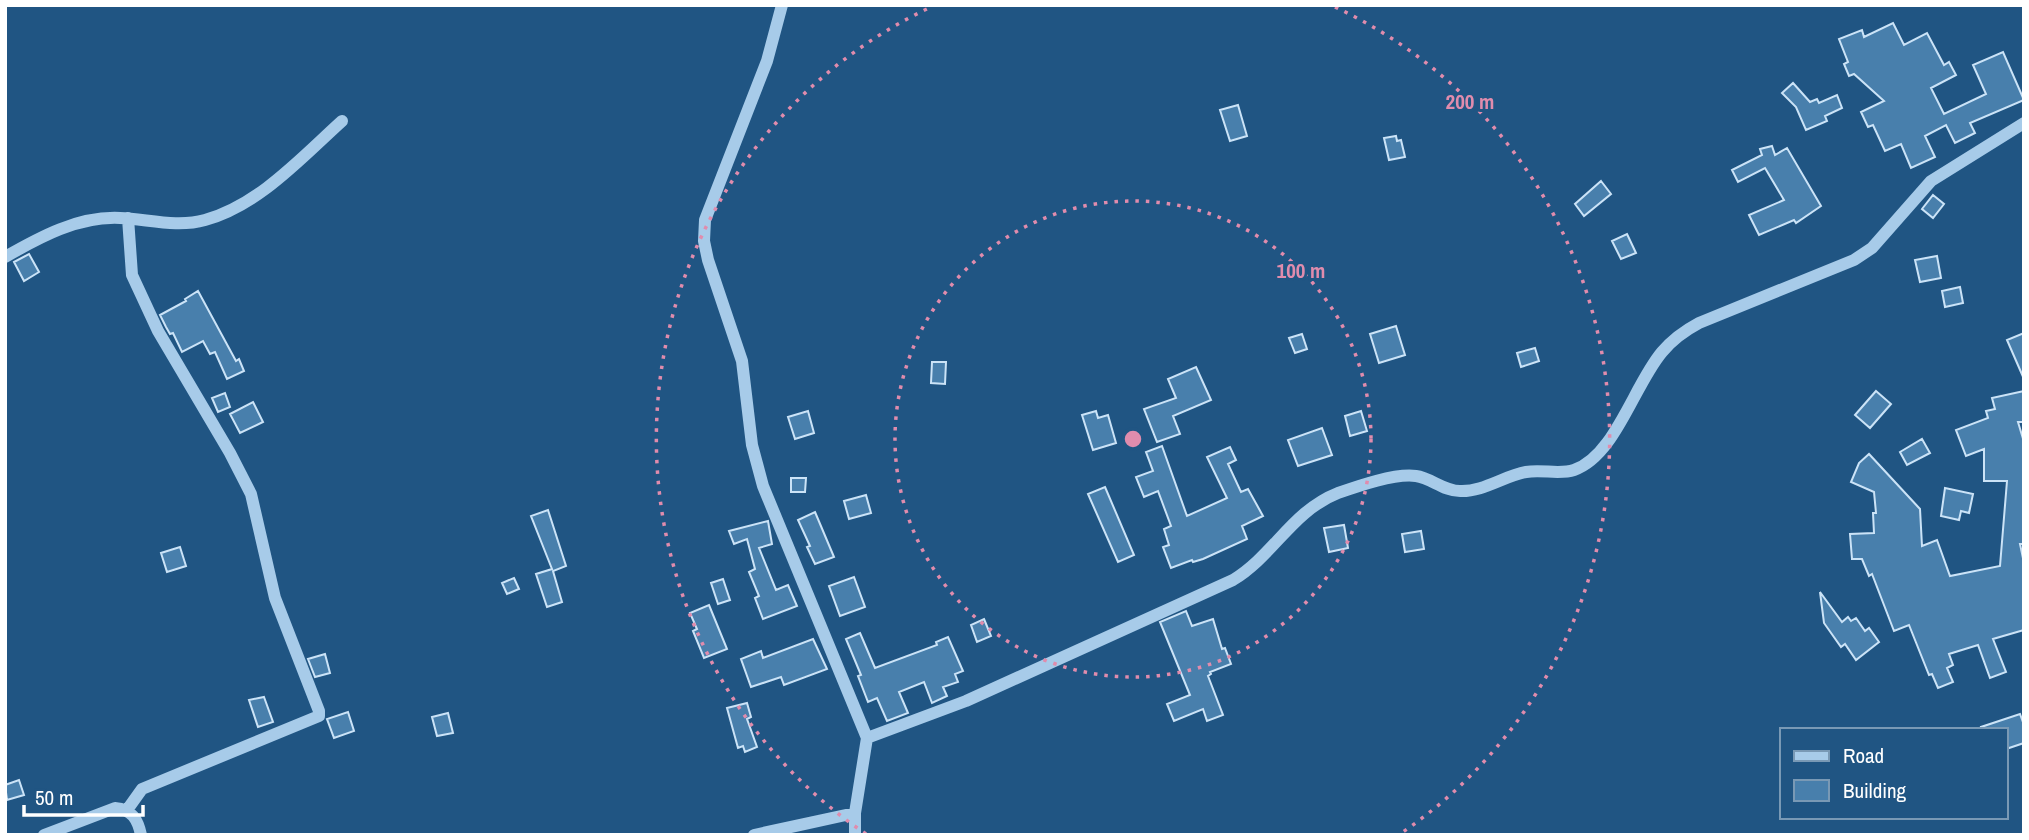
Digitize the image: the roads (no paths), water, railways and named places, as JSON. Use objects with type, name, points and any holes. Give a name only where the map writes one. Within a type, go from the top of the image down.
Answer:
[{"type":"street","points":[[782,5],[767,61],[705,220],[704,241],[742,361],[752,444],[763,486],[867,738],[855,813],[855,835]]},
{"type":"street","points":[[5,257],[37,239],[73,224],[96,219],[128,218],[177,223],[202,221],[219,215],[266,188],[342,121]]},
{"type":"street","points":[[867,738],[966,701],[1233,580],[1250,570],[1266,555],[1304,511],[1337,493],[1398,476],[1417,476],[1458,492],[1471,491],[1528,472],[1574,470],[1593,459],[1609,440],[1661,352],[1682,332],[1854,260],[1872,248],[1931,181],[2024,123]]},
{"type":"street","points":[[127,810],[142,789],[318,716],[319,711],[275,598],[251,494],[158,331],[132,275],[128,218]]},
{"type":"street","points":[[44,835],[116,808],[127,810],[139,823],[141,835]]},
{"type":"street","points":[[754,835],[855,813]]}]
